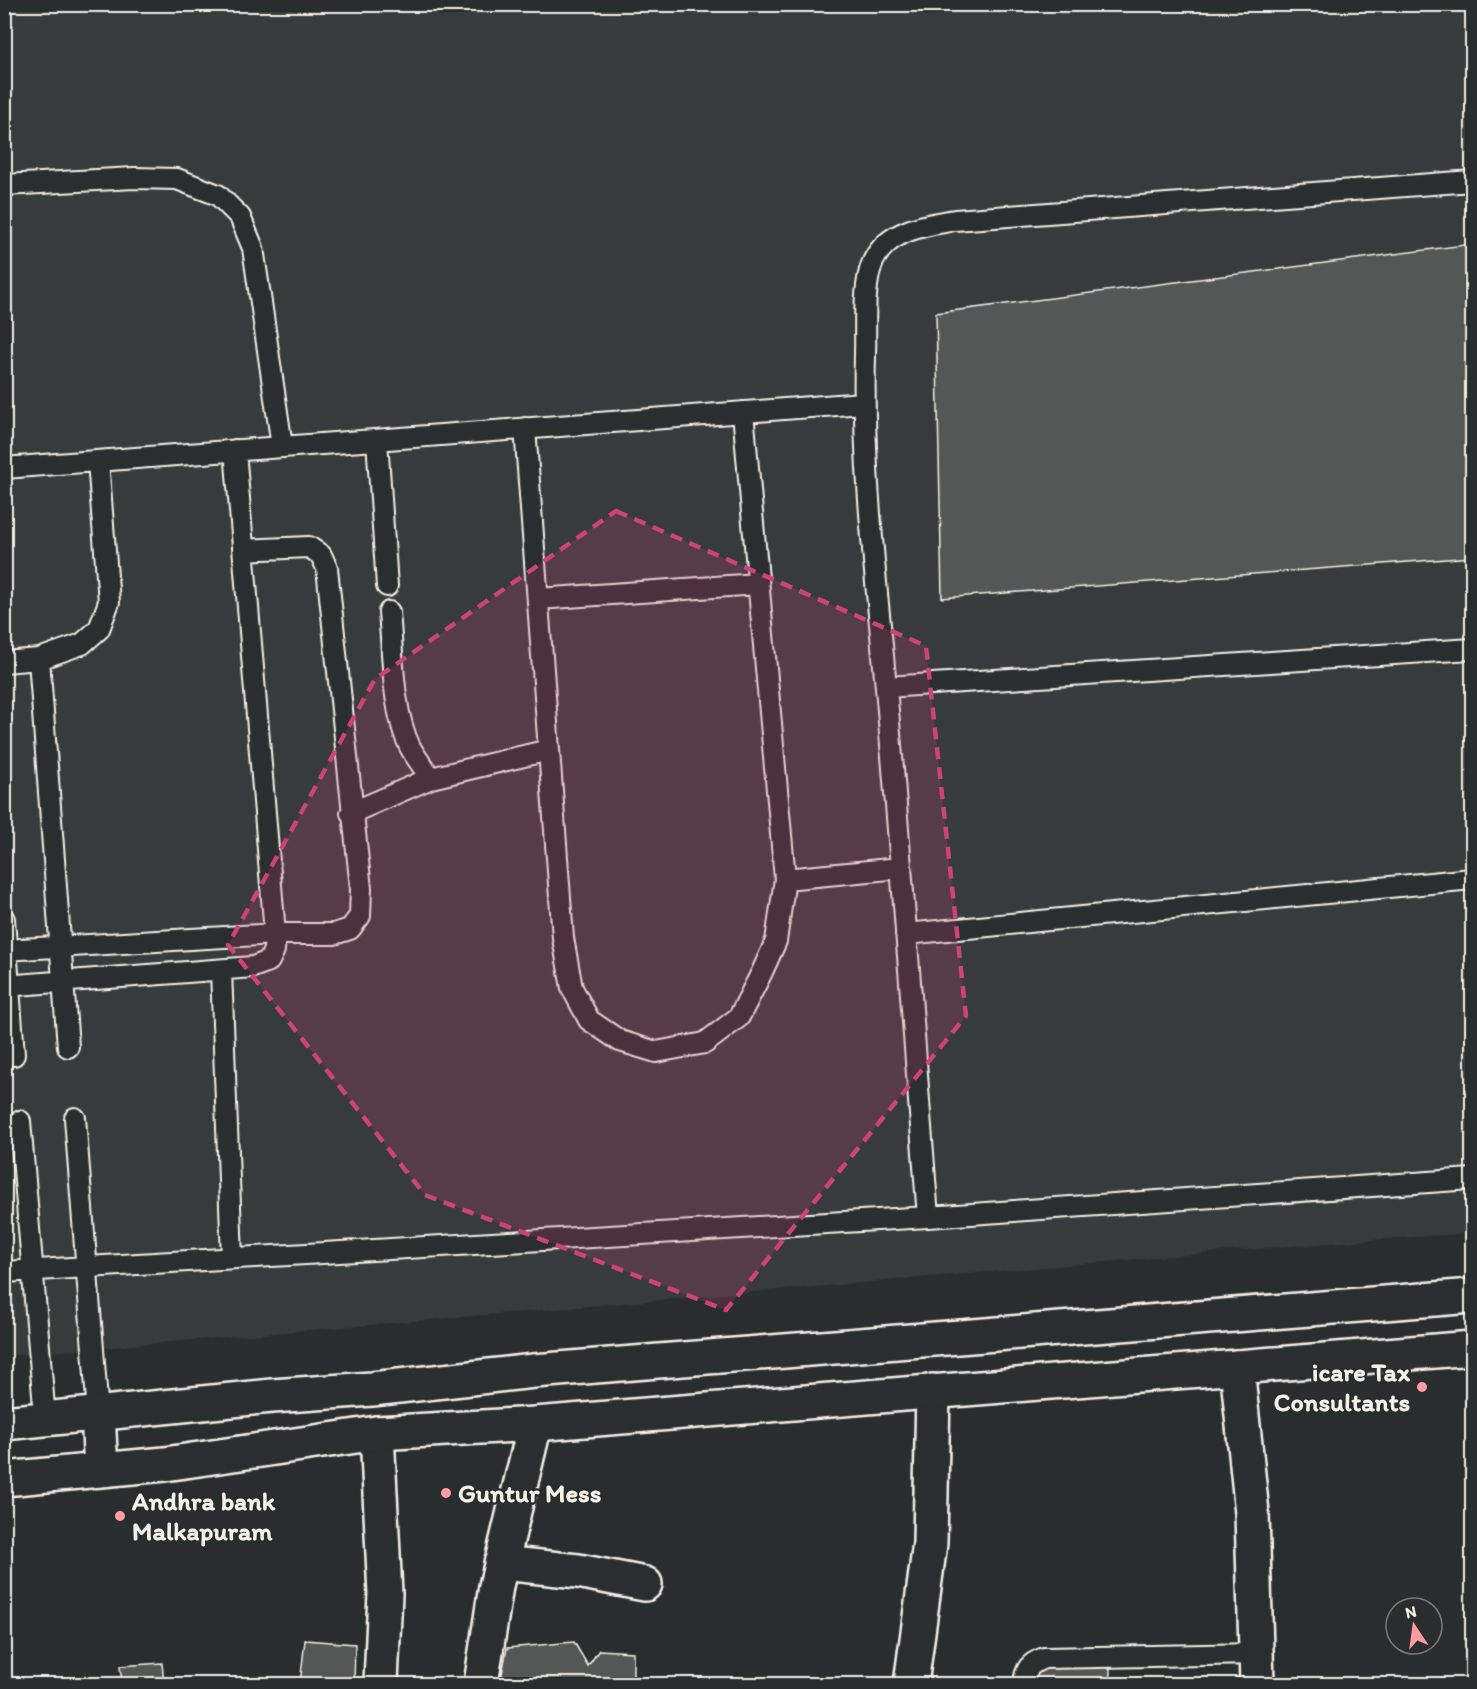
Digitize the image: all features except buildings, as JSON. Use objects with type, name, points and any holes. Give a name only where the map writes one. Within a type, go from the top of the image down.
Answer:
[{"type":"main road","points":[[4,1423],[272,1396],[372,1389],[545,1370],[1473,1296]]},
{"type":"main road","points":[[4,1479],[165,1464],[377,1433],[535,1424],[1473,1348]]},
{"type":"main road","points":[[1237,1367],[1252,1513],[1258,1669]]},
{"type":"main road","points":[[911,1684],[930,1543],[933,1391]]},
{"type":"main road","points":[[98,1414],[101,1470]]},
{"type":"main road","points":[[481,1684],[501,1563],[535,1424]]},
{"type":"main road","points":[[377,1433],[385,1594],[381,1682]]},
{"type":"main road","points":[[501,1563],[578,1571],[645,1584]]},
{"type":"lane","points":[[4,185],[134,178],[177,179],[218,195],[240,216],[253,248],[282,446]]},
{"type":"lane","points":[[928,1217],[886,687],[871,556],[863,403],[870,269],[889,239],[915,227],[955,220],[1473,181]]},
{"type":"lane","points":[[4,468],[863,403]]},
{"type":"lane","points":[[525,428],[563,938],[572,988],[589,1020],[620,1041],[656,1052],[705,1043],[739,1017],[776,941],[785,879],[743,412]]},
{"type":"lane","points":[[377,440],[387,586]]},
{"type":"lane","points":[[6,986],[253,967],[269,961],[274,950],[275,934],[235,450]]},
{"type":"lane","points":[[4,662],[39,659],[82,644],[99,629],[109,602],[98,461]]},
{"type":"lane","points":[[5,950],[275,934],[334,934],[350,929],[360,916],[361,889],[351,813],[327,568],[321,555],[309,547],[243,550]]},
{"type":"lane","points":[[538,599],[758,584]]},
{"type":"lane","points":[[389,612],[404,731],[413,753],[431,778]]},
{"type":"lane","points":[[886,687],[1473,649]]},
{"type":"lane","points":[[39,659],[68,1047]]},
{"type":"lane","points":[[351,813],[431,778],[549,750]]},
{"type":"lane","points":[[785,879],[900,868]]},
{"type":"lane","points":[[906,934],[1473,879]]},
{"type":"lane","points":[[4,919],[6,986],[14,1055]]},
{"type":"lane","points":[[221,970],[232,1258]]},
{"type":"lane","points":[[75,1118],[98,1414]]},
{"type":"lane","points":[[20,1121],[45,1419]]},
{"type":"lane","points":[[4,1272],[928,1217],[1473,1179]]},
{"type":"lane","points":[[1024,1684],[1025,1672],[1031,1663],[1044,1658],[1258,1669]]},
{"type":"highlighted area","points":[[616,511],[926,646],[966,1016],[726,1310],[425,1195],[228,945],[375,679]]},
{"type":"shaded area","points":[[5,5],[1472,5],[1472,1233],[1315,1244],[5,1356]]},
{"type":"place","name":"icare Tax Consultants","points":[[1422,1387]]},
{"type":"place","name":"Guntur Mess","points":[[446,1493]]},
{"type":"place","name":"Andhra bank Malkapuram","points":[[120,1516]]}]
